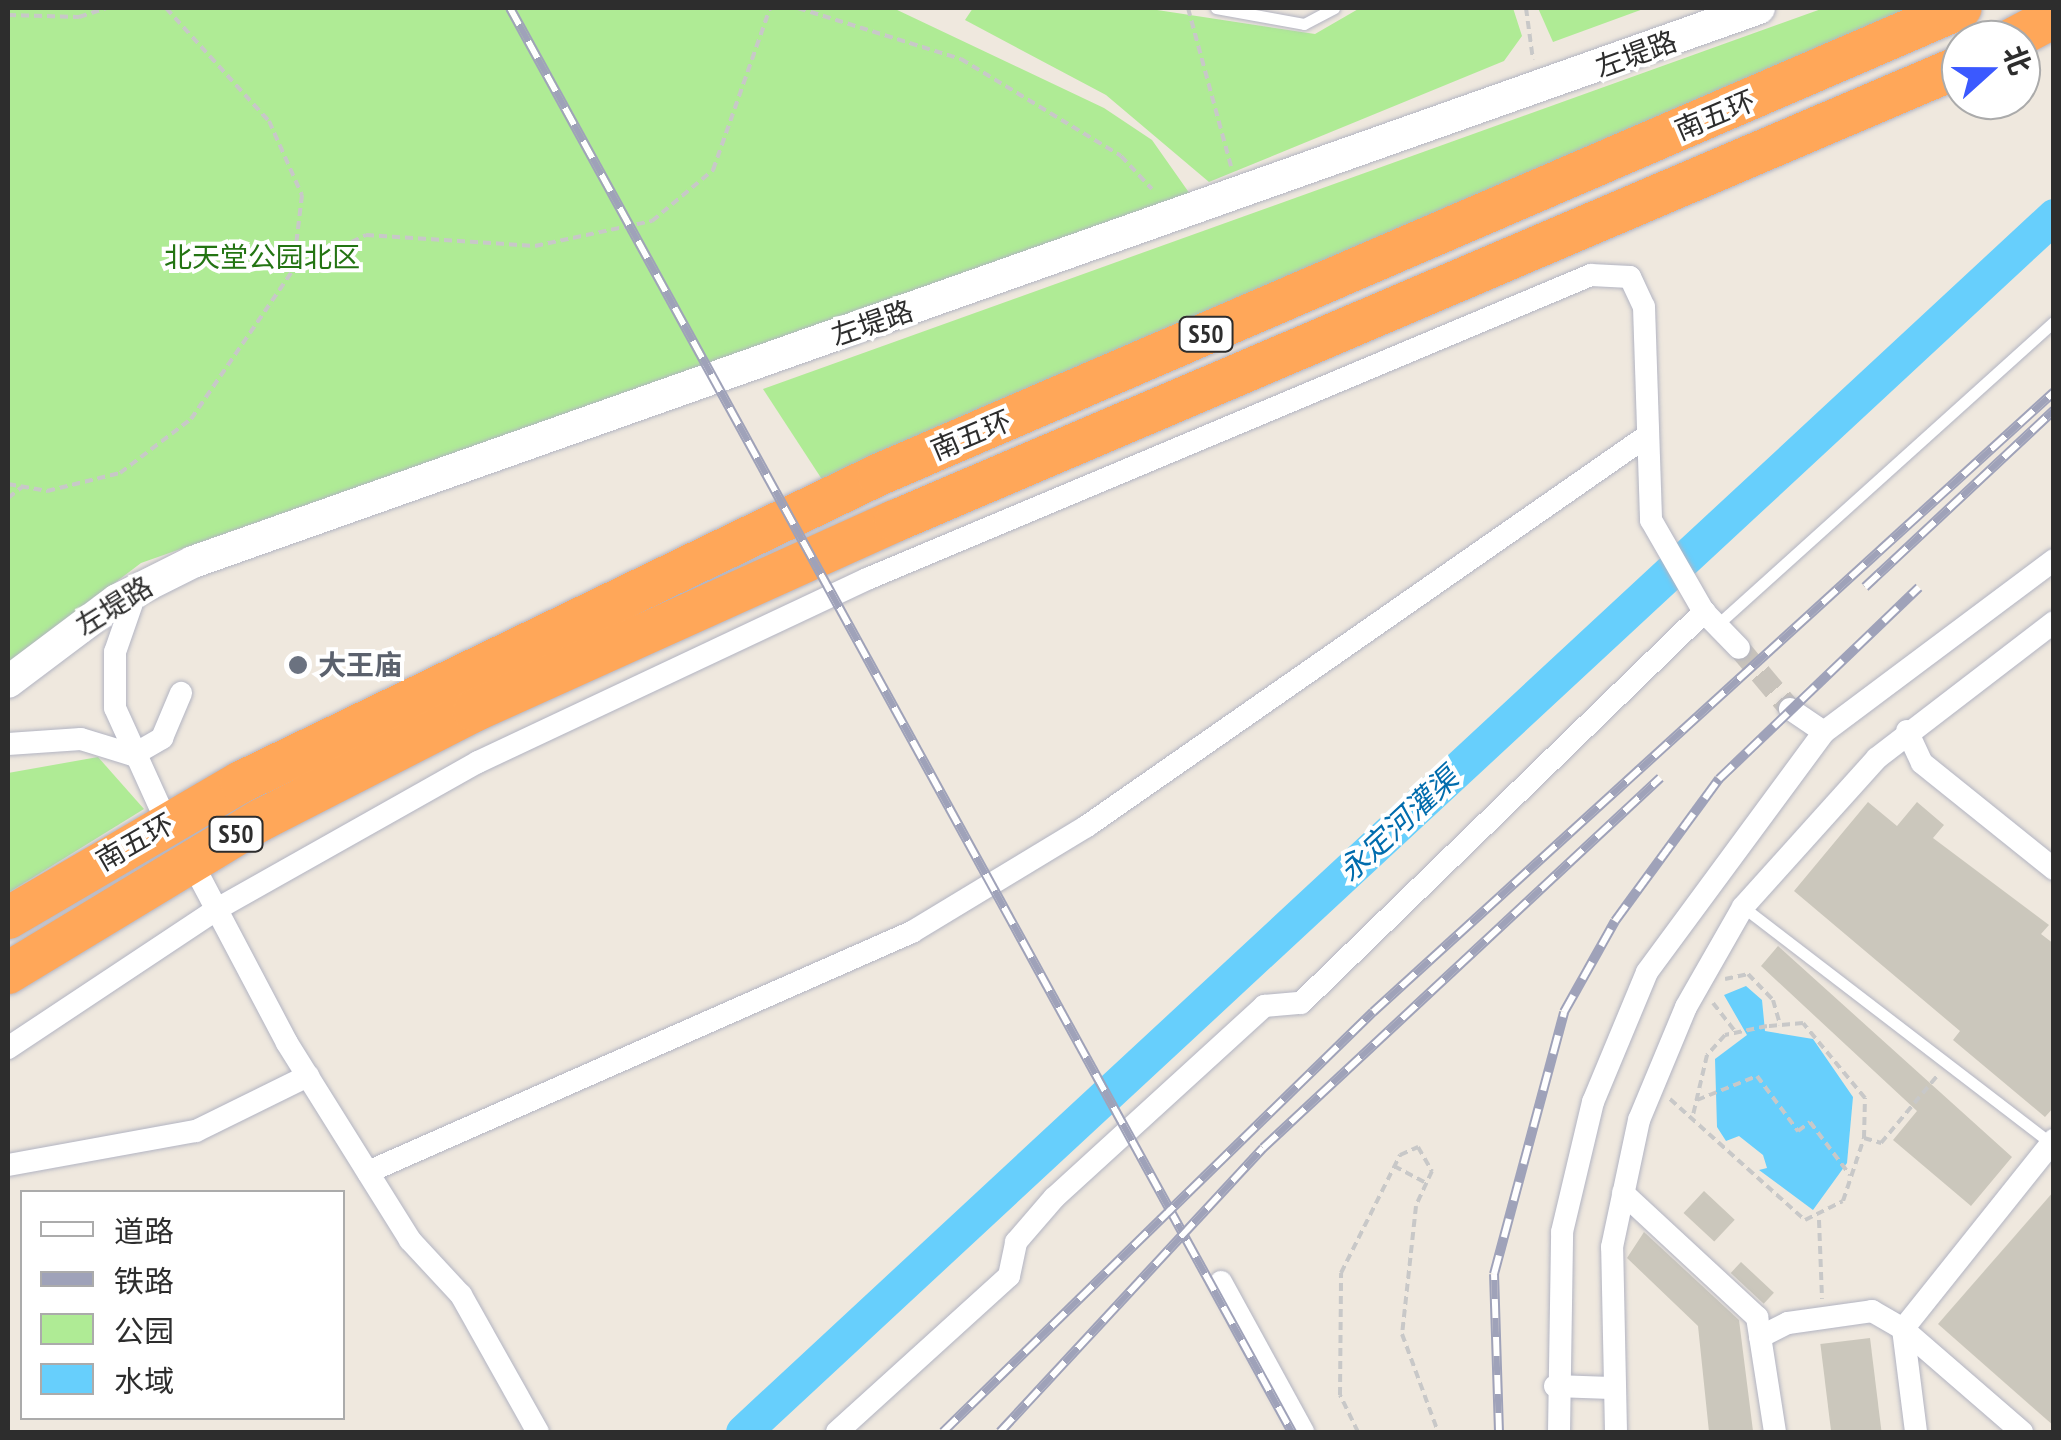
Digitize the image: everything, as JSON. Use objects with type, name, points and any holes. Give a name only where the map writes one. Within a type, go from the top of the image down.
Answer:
[{"type":"highway","name":"南五环","points":[[8,918],[241,782],[878,475],[1961,8]]},
{"type":"highway","name":"南五环","points":[[8,972],[261,820],[474,711],[895,520],[1941,75]]},
{"type":"main road","name":"左堤路","points":[[8,682],[138,586],[1759,8]]},
{"type":"street","points":[[8,1048],[217,910],[478,762],[868,579],[1591,275],[1630,276],[1644,306],[1644,438],[1658,540],[1708,616],[1739,648]]},
{"type":"street","points":[[368,1172],[912,932],[1087,826],[1644,438]]},
{"type":"street","points":[[1559,1432],[1554,1386],[1562,1232],[1594,1102],[1648,972],[1824,732],[2054,560]]},
{"type":"street","points":[[138,586],[112,684],[133,755],[159,805]]},
{"type":"street","points":[[837,1432],[1009,1276],[1016,1242],[1054,1198],[1264,1006],[1301,1003],[1708,616]]},
{"type":"street","points":[[1616,1432],[1610,1388],[1612,1247],[1624,1193],[1652,1087],[1743,907],[1907,731],[1948,696],[2054,622]]},
{"type":"street","points":[[1922,660],[1948,696]]},
{"type":"street","points":[[8,744],[81,738],[133,755],[162,738],[181,693]]},
{"type":"street","points":[[1790,708],[1824,732]]},
{"type":"street","points":[[1907,731],[1922,763],[2054,869]]},
{"type":"street","points":[[199,876],[308,1076],[410,1240],[461,1295],[538,1432]]},
{"type":"street","points":[[8,1165],[196,1131],[308,1076]]},
{"type":"street","points":[[1916,1432],[1903,1329],[2053,1143]]},
{"type":"street","points":[[1624,1193],[1758,1318],[1775,1432]]},
{"type":"street","points":[[1221,1282],[1302,1432]]},
{"type":"street","points":[[1760,1337],[1826,1318],[1872,1311],[1903,1329],[2022,1432]]},
{"type":"street","points":[[1554,1386],[1610,1388]]},
{"type":"lane","points":[[1216,8],[1304,24],[1334,8]]},
{"type":"lane","points":[[1708,616],[2054,322]]},
{"type":"lane","points":[[1743,907],[1944,1067],[2053,1143]]},
{"type":"path","points":[[8,15],[79,17],[106,8]]},
{"type":"path","points":[[8,484],[47,492],[120,473],[191,418],[293,270],[302,194],[269,122],[166,8]]},
{"type":"path","points":[[293,270],[366,234],[535,246],[652,221],[713,170],[770,8]]},
{"type":"path","points":[[798,8],[961,59],[1122,156],[1152,189]]},
{"type":"path","points":[[1188,8],[1237,180]]},
{"type":"path","points":[[8,498],[22,487]]},
{"type":"path","points":[[1739,1031],[1712,1012],[1715,987],[1732,975],[1748,974],[1780,1024]]},
{"type":"path","points":[[1652,1087],[1693,1115],[1805,1220],[1819,1220],[1842,1200],[1848,1172],[1864,1138],[1865,1098],[1824,1039],[1803,1023],[1780,1024],[1739,1031],[1707,1054],[1693,1115]]},
{"type":"path","points":[[1864,1138],[1881,1143],[1944,1067]]},
{"type":"path","points":[[1696,1101],[1757,1076],[1798,1130],[1810,1122],[1848,1172]]},
{"type":"path","points":[[1358,1432],[1340,1395],[1336,1308],[1341,1273],[1394,1166],[1418,1147],[1428,1152],[1428,1184],[1416,1206],[1402,1334],[1438,1432]]},
{"type":"path","points":[[1394,1166],[1428,1184]]},
{"type":"path","points":[[1819,1220],[1826,1318]]},
{"type":"green space","name":"北天堂公园北区","points":[[8,8],[893,8],[1104,108],[1152,140],[1190,194],[141,563],[8,664]]},
{"type":"green space","points":[[973,8],[1144,8],[1315,34],[1360,8],[1513,8],[1522,36],[1504,61],[1209,182],[1106,95],[965,20]]},
{"type":"green space","points":[[1538,8],[1646,8],[1553,42]]},
{"type":"green space","points":[[1824,8],[1912,8],[825,484],[763,389]]},
{"type":"green space","points":[[98,757],[144,809],[8,893],[8,773]]},
{"type":"water","points":[[1746,986],[1762,1000],[1765,1031],[1813,1039],[1853,1097],[1847,1163],[1813,1210],[1759,1170],[1767,1168],[1763,1155],[1739,1136],[1726,1141],[1717,1127],[1715,1059],[1747,1035],[1724,995]]},
{"type":"building","points":[[1868,802],[1897,826],[1917,802],[1944,825],[1933,838],[2049,925],[2041,934],[2054,944],[2054,1107],[2045,1117],[1953,1040],[1960,1031],[1794,891]]},
{"type":"building","points":[[1778,946],[2012,1157],[1971,1206],[1893,1140],[1917,1111],[1761,966]]},
{"type":"building","points":[[1704,1191],[1735,1220],[1714,1242],[1684,1213]]},
{"type":"building","points":[[2054,1191],[2054,1426],[1938,1324]]},
{"type":"building","points":[[1644,1232],[1739,1320],[1753,1431],[1709,1432],[1698,1326],[1627,1258]]},
{"type":"building","points":[[1741,1262],[1774,1293],[1764,1304],[1731,1273]]},
{"type":"building","points":[[1870,1338],[1882,1432],[1831,1432],[1820,1344]]},
{"type":"waterway","name":"永定河灌渠","points":[[743,1432],[2054,216]]},
{"type":"tunnel","points":[[1739,648],[1790,709]]},
{"type":"railway","points":[[510,8],[1292,1432]]},
{"type":"railway","points":[[943,1432],[1373,1012],[2054,392]]},
{"type":"railway","points":[[1865,587],[2054,410]]},
{"type":"railway","points":[[1499,1432],[1494,1274],[1564,1012],[1615,921],[1719,779],[1919,587]]},
{"type":"railway","points":[[1000,1432],[1263,1148],[1660,778]]},
{"type":"place","name":"大王庙","points":[[298,665]]}]
